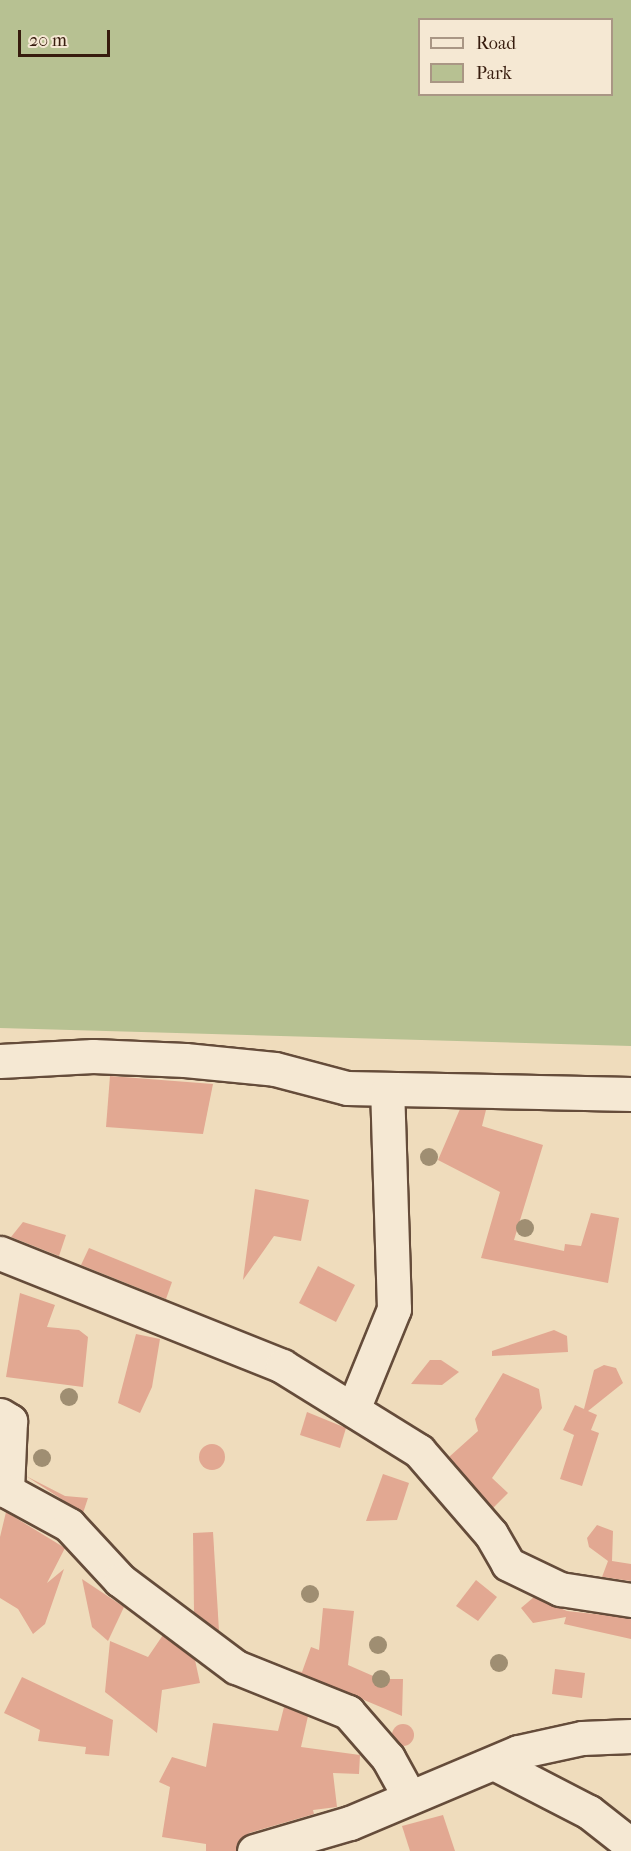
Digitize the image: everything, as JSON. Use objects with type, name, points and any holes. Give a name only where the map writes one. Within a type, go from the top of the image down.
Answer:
[{"type":"street","points":[[0,1061],[93,1056],[185,1060],[274,1069],[347,1088],[387,1091],[631,1094]]},
{"type":"street","points":[[354,1407],[394,1309],[387,1091]]},
{"type":"street","points":[[0,1253],[282,1366],[354,1407],[419,1451],[491,1534],[508,1564],[560,1589],[631,1600]]},
{"type":"street","points":[[0,1415],[10,1421],[6,1491],[69,1526],[120,1580],[236,1667],[348,1712],[388,1758],[409,1796]]},
{"type":"street","points":[[254,1851],[350,1823],[409,1796],[518,1752],[582,1738],[631,1736]]},
{"type":"street","points":[[494,1763],[589,1812],[631,1845]]},
{"type":"green space","points":[[0,0],[631,0],[631,1046],[0,1028]]},
{"type":"building","points":[[110,1076],[213,1084],[203,1134],[106,1127]]},
{"type":"building","points":[[460,1109],[486,1110],[482,1126],[543,1145],[514,1240],[564,1251],[565,1244],[581,1246],[591,1213],[619,1218],[608,1283],[481,1258],[500,1192],[438,1160]]},
{"type":"building","points":[[255,1189],[309,1200],[301,1241],[274,1236],[243,1280]]},
{"type":"building","points":[[23,1222],[66,1235],[59,1256],[11,1237]]},
{"type":"building","points":[[89,1248],[172,1282],[166,1299],[81,1265]]},
{"type":"building","points":[[318,1266],[355,1285],[336,1322],[299,1303]]},
{"type":"building","points":[[20,1293],[55,1305],[47,1327],[79,1330],[88,1337],[83,1387],[6,1377]]},
{"type":"building","points":[[554,1330],[567,1336],[568,1352],[492,1356],[492,1351]]},
{"type":"building","points":[[136,1334],[160,1339],[152,1387],[140,1413],[118,1403]]},
{"type":"building","points":[[430,1360],[441,1360],[459,1372],[442,1385],[411,1384]]},
{"type":"building","points":[[604,1365],[616,1368],[623,1383],[588,1411],[597,1415],[591,1430],[599,1433],[582,1486],[560,1479],[574,1435],[563,1430],[575,1405],[584,1409],[594,1370]]},
{"type":"building","points":[[503,1373],[539,1389],[542,1408],[492,1478],[508,1493],[493,1508],[449,1457],[478,1431],[475,1419]]},
{"type":"building","points":[[307,1412],[346,1428],[340,1448],[300,1435]]},
{"type":"building","points":[[212,1444],[221,1448],[225,1457],[221,1466],[212,1470],[203,1466],[199,1457],[203,1448]]},
{"type":"building","points":[[383,1474],[409,1483],[397,1520],[366,1521]]},
{"type":"building","points":[[26,1476],[65,1496],[88,1498],[83,1513]]},
{"type":"building","points":[[6,1512],[65,1548],[47,1583],[64,1569],[45,1624],[33,1634],[18,1609],[0,1598],[0,1537]]},
{"type":"building","points":[[597,1525],[613,1531],[612,1561],[631,1564],[631,1581],[602,1577],[608,1561],[589,1547],[587,1538]]},
{"type":"building","points":[[213,1532],[219,1631],[194,1612],[193,1533]]},
{"type":"building","points":[[82,1579],[124,1607],[108,1641],[92,1627]]},
{"type":"building","points":[[476,1580],[497,1597],[478,1621],[456,1606]]},
{"type":"building","points":[[534,1597],[567,1611],[631,1618],[631,1639],[564,1624],[566,1617],[533,1623],[521,1608]]},
{"type":"building","points":[[323,1608],[354,1611],[348,1665],[380,1679],[403,1679],[402,1716],[293,1670],[302,1672],[311,1647],[319,1650]]},
{"type":"building","points":[[163,1635],[195,1660],[200,1683],[162,1690],[157,1733],[105,1692],[110,1641],[148,1657]]},
{"type":"building","points":[[555,1669],[585,1673],[582,1698],[552,1694]]},
{"type":"building","points":[[22,1677],[113,1720],[109,1756],[85,1754],[86,1747],[38,1741],[40,1730],[4,1713]]},
{"type":"building","points":[[284,1707],[308,1716],[301,1747],[360,1755],[359,1774],[333,1773],[337,1807],[313,1810],[314,1814],[249,1833],[236,1851],[206,1851],[206,1844],[162,1837],[170,1787],[159,1782],[172,1757],[206,1767],[213,1723],[278,1731]]},
{"type":"building","points":[[403,1724],[411,1727],[414,1735],[411,1743],[403,1746],[395,1743],[392,1735],[395,1727]]},
{"type":"building","points":[[443,1815],[455,1851],[410,1851],[402,1826]]}]
